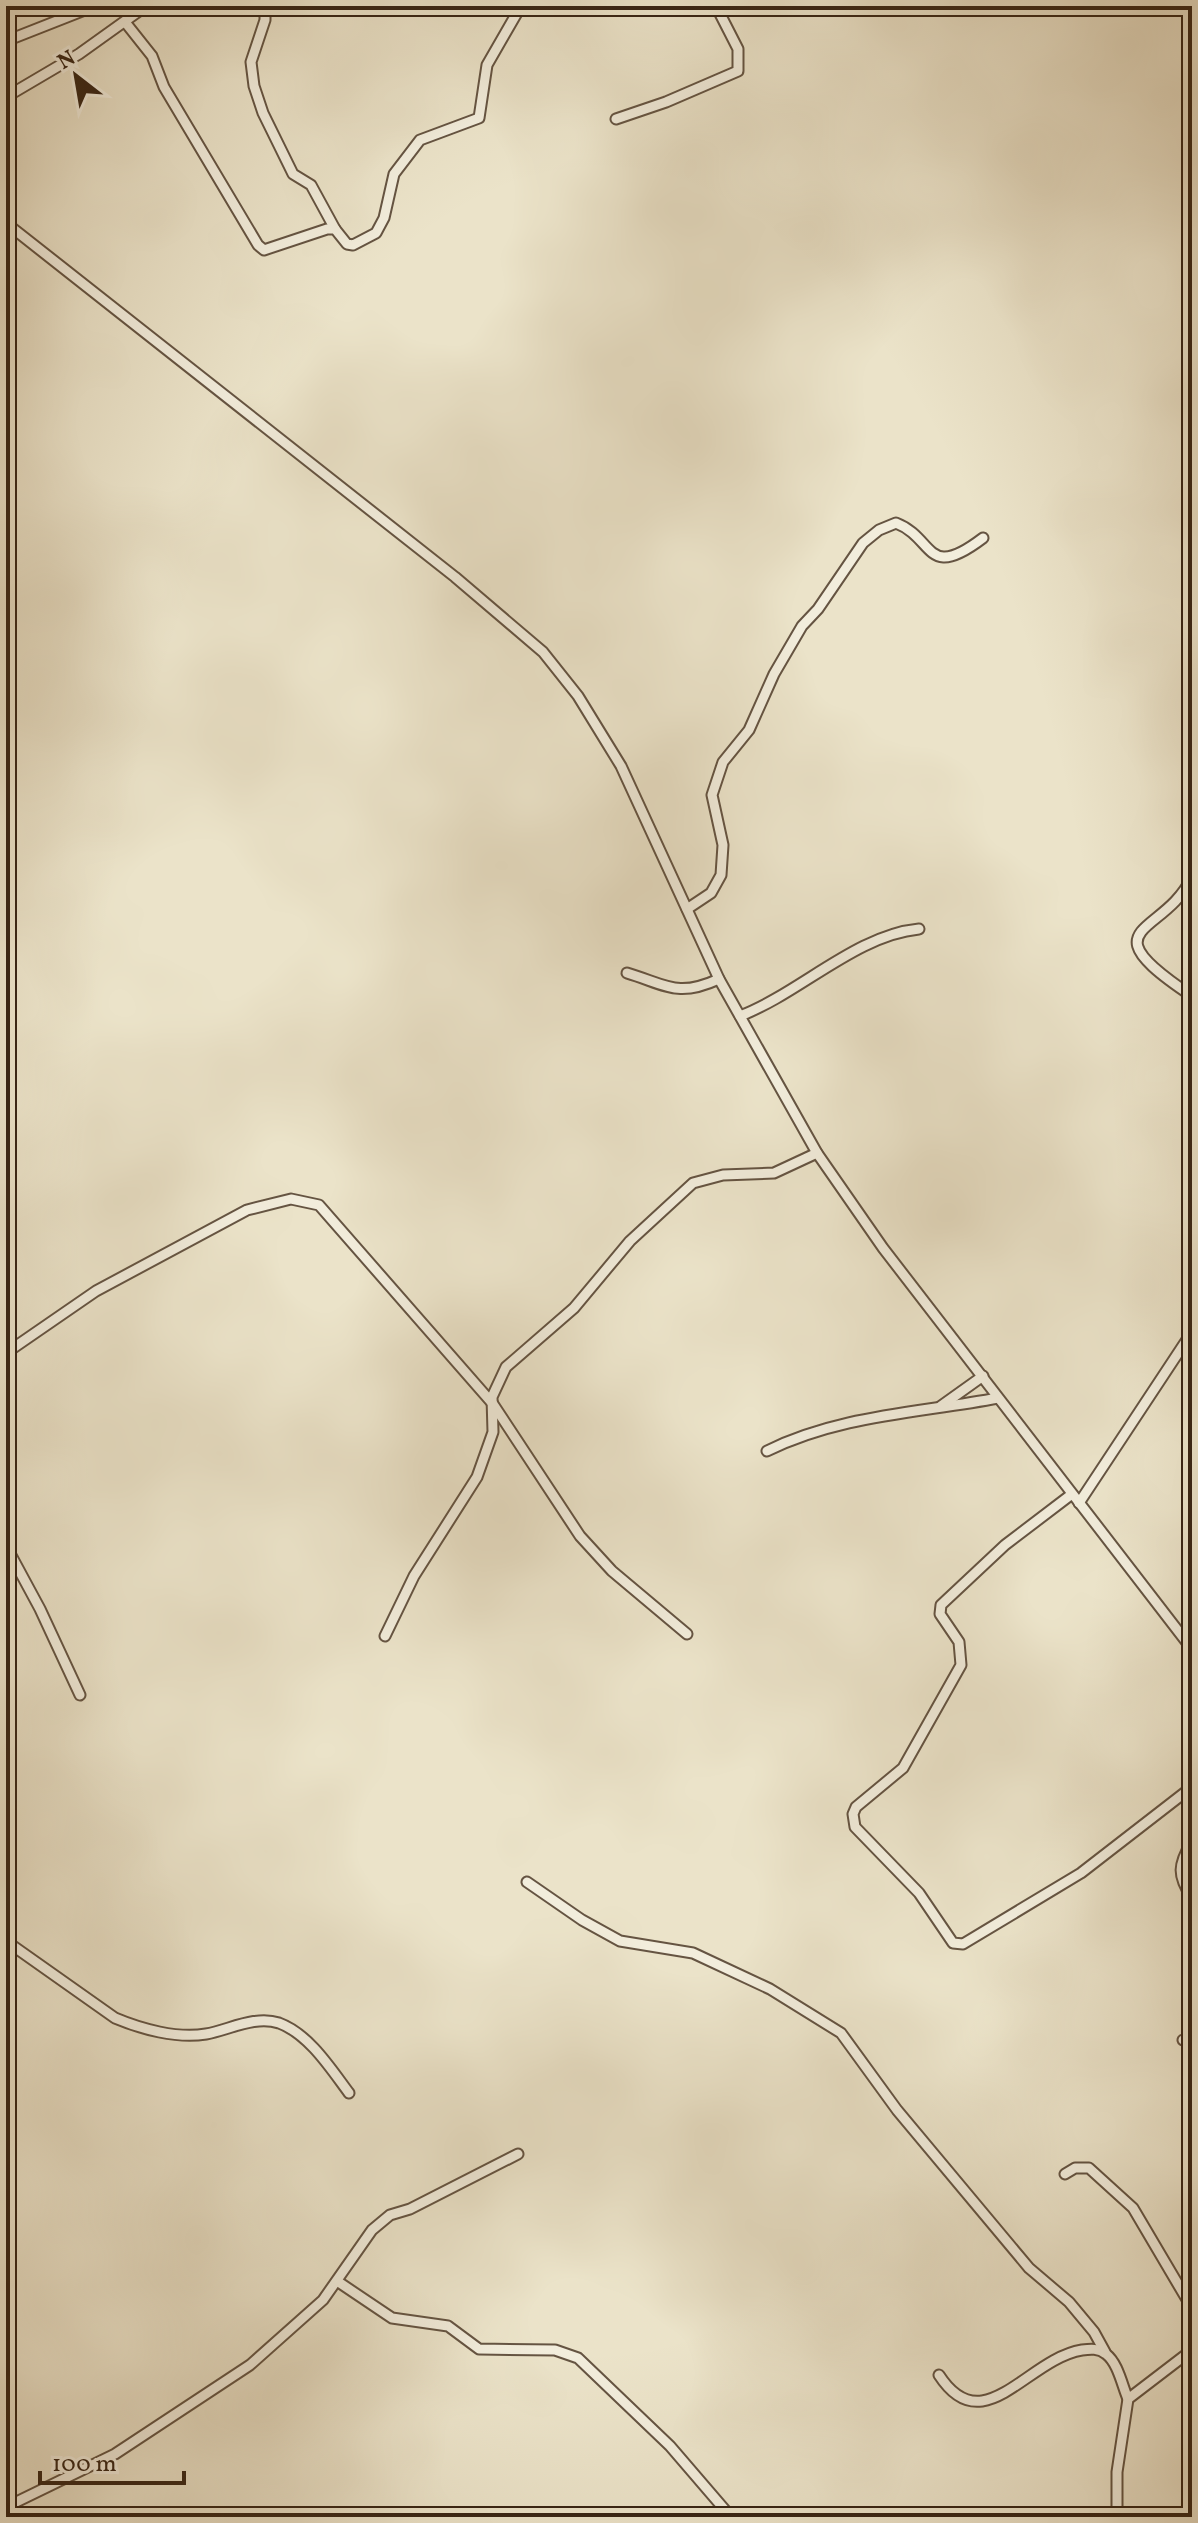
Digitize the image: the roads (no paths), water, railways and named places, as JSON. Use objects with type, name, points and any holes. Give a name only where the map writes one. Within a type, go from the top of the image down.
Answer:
[{"type":"street","points":[[6,41],[95,6]]},
{"type":"street","points":[[6,97],[146,6]]},
{"type":"street","points":[[265,6],[265,20],[251,62],[254,86],[263,113],[293,174],[311,185],[335,229],[347,244],[353,245],[376,233],[384,218],[394,174],[420,140],[479,118],[487,65],[521,6]]},
{"type":"street","points":[[616,119],[666,102],[738,71],[738,49],[716,6]]},
{"type":"street","points":[[125,22],[152,56],[164,87],[260,249],[335,229]]},
{"type":"street","points":[[6,223],[455,577],[543,652],[596,721],[621,766],[719,979],[817,1153],[883,1248],[1192,1649]]},
{"type":"street","points":[[687,909],[711,893],[721,875],[723,845],[712,795],[723,762],[749,730],[774,674],[802,626],[818,609],[863,543],[879,530],[896,523],[927,552],[938,556],[969,549],[983,538]]},
{"type":"street","points":[[1192,877],[1187,889],[1141,928],[1136,938],[1138,947],[1155,969],[1192,996]]},
{"type":"street","points":[[740,1016],[771,1003],[883,938],[919,929]]},
{"type":"street","points":[[627,973],[676,991],[697,989],[719,979]]},
{"type":"street","points":[[385,1636],[414,1576],[477,1477],[493,1432],[493,1404],[498,1377],[506,1367],[574,1308],[630,1241],[693,1183],[723,1175],[774,1173],[817,1153]]},
{"type":"street","points":[[6,1353],[96,1291],[247,1210],[291,1199],[319,1205],[493,1404],[580,1536],[612,1571],[687,1634]]},
{"type":"street","points":[[1192,1332],[1075,1499],[1005,1545],[941,1605],[940,1614],[959,1642],[961,1665],[903,1768],[856,1807],[853,1814],[855,1827],[919,1893],[953,1943],[963,1944],[1081,1873],[1192,1787]]},
{"type":"street","points":[[1182,1349],[1192,1362]]},
{"type":"street","points":[[938,1407],[983,1376]]},
{"type":"street","points":[[767,1451],[798,1435],[832,1426],[908,1409],[998,1398]]},
{"type":"street","points":[[6,1546],[40,1609],[80,1695]]},
{"type":"street","points":[[1192,1841],[1181,1866],[1180,1880],[1192,1898]]},
{"type":"street","points":[[527,1882],[582,1920],[620,1941],[693,1953],[770,1989],[841,2033],[897,2110],[1029,2268],[1069,2302],[1094,2332],[1128,2399],[1117,2472],[1114,2505],[1117,2517]]},
{"type":"street","points":[[6,1941],[115,2018],[132,2025],[192,2036],[249,2022],[280,2023],[300,2036],[349,2093]]},
{"type":"street","points":[[6,2507],[107,2459],[250,2365],[281,2341],[337,2281],[372,2230],[390,2215],[410,2209],[518,2154]]},
{"type":"street","points":[[1065,2174],[1075,2168],[1089,2168],[1133,2208],[1192,2308]]},
{"type":"street","points":[[337,2281],[392,2318],[448,2326],[479,2349],[555,2350],[578,2358],[598,2380],[627,2401],[731,2517]]},
{"type":"street","points":[[939,2375],[951,2395],[960,2400],[987,2401],[1002,2396],[1041,2365],[1070,2352],[1092,2349],[1105,2352]]},
{"type":"street","points":[[1128,2399],[1192,2350]]}]
